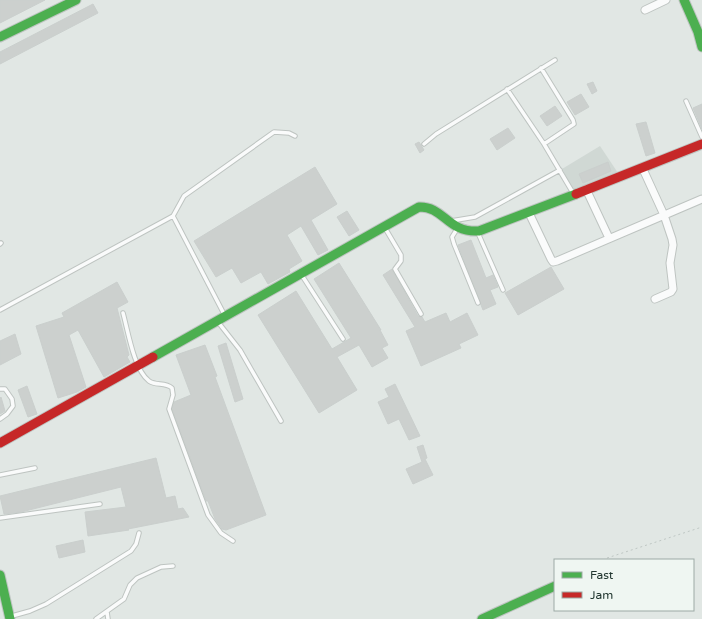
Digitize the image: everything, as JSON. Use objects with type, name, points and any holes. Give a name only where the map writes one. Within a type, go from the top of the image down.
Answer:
[{"type":"main road","points":[[0,37],[76,0]]},
{"type":"main road","points":[[684,0],[700,31],[702,47]]},
{"type":"main road","points":[[3,440],[222,319],[383,226],[419,207],[424,206],[431,208],[441,214],[448,222],[457,228],[469,232],[478,232],[702,144]]},
{"type":"main road","points":[[0,575],[10,618]]},
{"type":"main road","points":[[482,619],[554,586]]},
{"type":"street","points":[[645,10],[666,0]]},
{"type":"street","points":[[642,167],[664,215],[673,245],[670,263],[673,288],[671,292],[655,299]]},
{"type":"street","points":[[586,189],[609,238]]},
{"type":"street","points":[[529,213],[553,262],[702,199]]},
{"type":"lane","points":[[424,144],[436,134],[555,60]]},
{"type":"lane","points":[[541,68],[574,124],[544,144]]},
{"type":"lane","points":[[507,89],[544,144],[574,194]]},
{"type":"lane","points":[[686,101],[702,138]]},
{"type":"lane","points":[[0,310],[173,216],[184,196],[274,132],[289,133],[295,136]]},
{"type":"lane","points":[[448,222],[475,217],[560,170]]},
{"type":"lane","points":[[173,216],[222,319],[281,421]]},
{"type":"lane","points":[[383,226],[401,255],[396,269],[422,314]]},
{"type":"lane","points":[[457,228],[452,237],[478,303]]},
{"type":"lane","points":[[478,232],[503,290]]},
{"type":"lane","points":[[301,273],[343,339]]},
{"type":"lane","points":[[123,313],[137,366],[149,381],[154,384],[168,385],[172,388],[173,395],[169,409],[208,515],[221,533],[233,541]]},
{"type":"lane","points":[[0,389],[5,389],[12,399],[13,406],[7,414],[0,419]]},
{"type":"lane","points":[[0,475],[35,468]]},
{"type":"lane","points":[[0,518],[100,504]]},
{"type":"lane","points":[[10,618],[46,604],[131,551],[136,544],[139,533]]},
{"type":"lane","points":[[96,619],[124,599],[130,585],[137,578],[161,567],[173,566]]},
{"type":"lane","points":[[107,612],[108,619]]},
{"type":"path","points":[[606,558],[702,527]]},
{"type":"shaded area","points":[[600,146],[618,173],[574,191],[562,169]]},
{"type":"building","points":[[0,0],[45,0],[0,23]]},
{"type":"building","points":[[93,4],[98,13],[0,64],[0,52]]},
{"type":"building","points":[[593,82],[597,91],[592,94],[587,84]]},
{"type":"building","points":[[581,94],[589,107],[575,115],[567,102]]},
{"type":"building","points":[[702,104],[702,129],[693,108]]},
{"type":"building","points":[[555,106],[562,116],[547,126],[540,116]]},
{"type":"building","points":[[646,122],[655,153],[646,156],[636,124]]},
{"type":"building","points":[[508,128],[515,138],[497,150],[490,139]]},
{"type":"building","points":[[419,142],[424,150],[420,153],[415,144]]},
{"type":"building","points":[[608,162],[611,171],[583,183],[579,174]]},
{"type":"building","points":[[315,167],[337,204],[311,220],[328,250],[318,255],[301,226],[287,235],[302,261],[289,269],[290,272],[268,284],[261,272],[241,283],[232,268],[216,277],[194,241]]},
{"type":"building","points":[[347,211],[359,230],[349,236],[337,217]]},
{"type":"building","points":[[471,240],[486,278],[493,275],[498,287],[490,290],[496,304],[483,310],[458,245]]},
{"type":"building","points":[[339,263],[381,330],[388,345],[382,348],[388,358],[372,367],[359,345],[337,357],[357,390],[319,413],[258,315],[296,291],[332,349],[351,338],[314,279]]},
{"type":"building","points":[[551,267],[564,289],[518,315],[505,293]]},
{"type":"building","points":[[392,269],[418,316],[422,317],[425,322],[446,313],[450,322],[467,313],[478,335],[459,344],[461,348],[421,366],[406,331],[415,327],[383,275]]},
{"type":"building","points":[[117,282],[128,302],[117,308],[129,355],[127,357],[130,362],[104,377],[78,330],[69,335],[86,387],[77,392],[58,398],[36,326],[64,317],[62,313]]},
{"type":"building","points":[[15,334],[21,354],[0,365],[0,341]]},
{"type":"building","points":[[226,343],[243,399],[235,402],[218,346]]},
{"type":"building","points":[[205,345],[217,376],[215,377],[266,515],[226,530],[222,529],[215,519],[208,501],[206,501],[172,409],[174,402],[191,395],[176,355]]},
{"type":"building","points":[[395,384],[420,436],[409,440],[399,419],[388,424],[378,402],[389,397],[385,389]]},
{"type":"building","points":[[27,386],[37,414],[28,417],[18,390]]},
{"type":"building","points":[[1,397],[5,411],[0,414],[0,398]]},
{"type":"building","points":[[423,445],[427,458],[425,459],[433,475],[413,484],[406,469],[422,462],[417,447]]},
{"type":"building","points":[[156,458],[166,498],[175,496],[178,509],[183,508],[189,517],[128,529],[129,530],[88,536],[85,512],[126,507],[121,487],[21,512],[4,514],[0,496]]},
{"type":"building","points":[[83,540],[85,552],[59,558],[56,546]]},
{"type":"traffic: fast","points":[[0,37],[76,0]]},
{"type":"traffic: fast","points":[[684,0],[698,32],[702,47]]},
{"type":"traffic: fast","points":[[153,357],[419,207],[434,211],[460,228],[468,231],[479,231],[576,194]]},
{"type":"traffic: fast","points":[[0,575],[10,619]]},
{"type":"traffic: fast","points":[[482,619],[554,586]]},
{"type":"traffic: jam","points":[[576,194],[702,144]]},
{"type":"traffic: jam","points":[[0,443],[153,357]]}]
